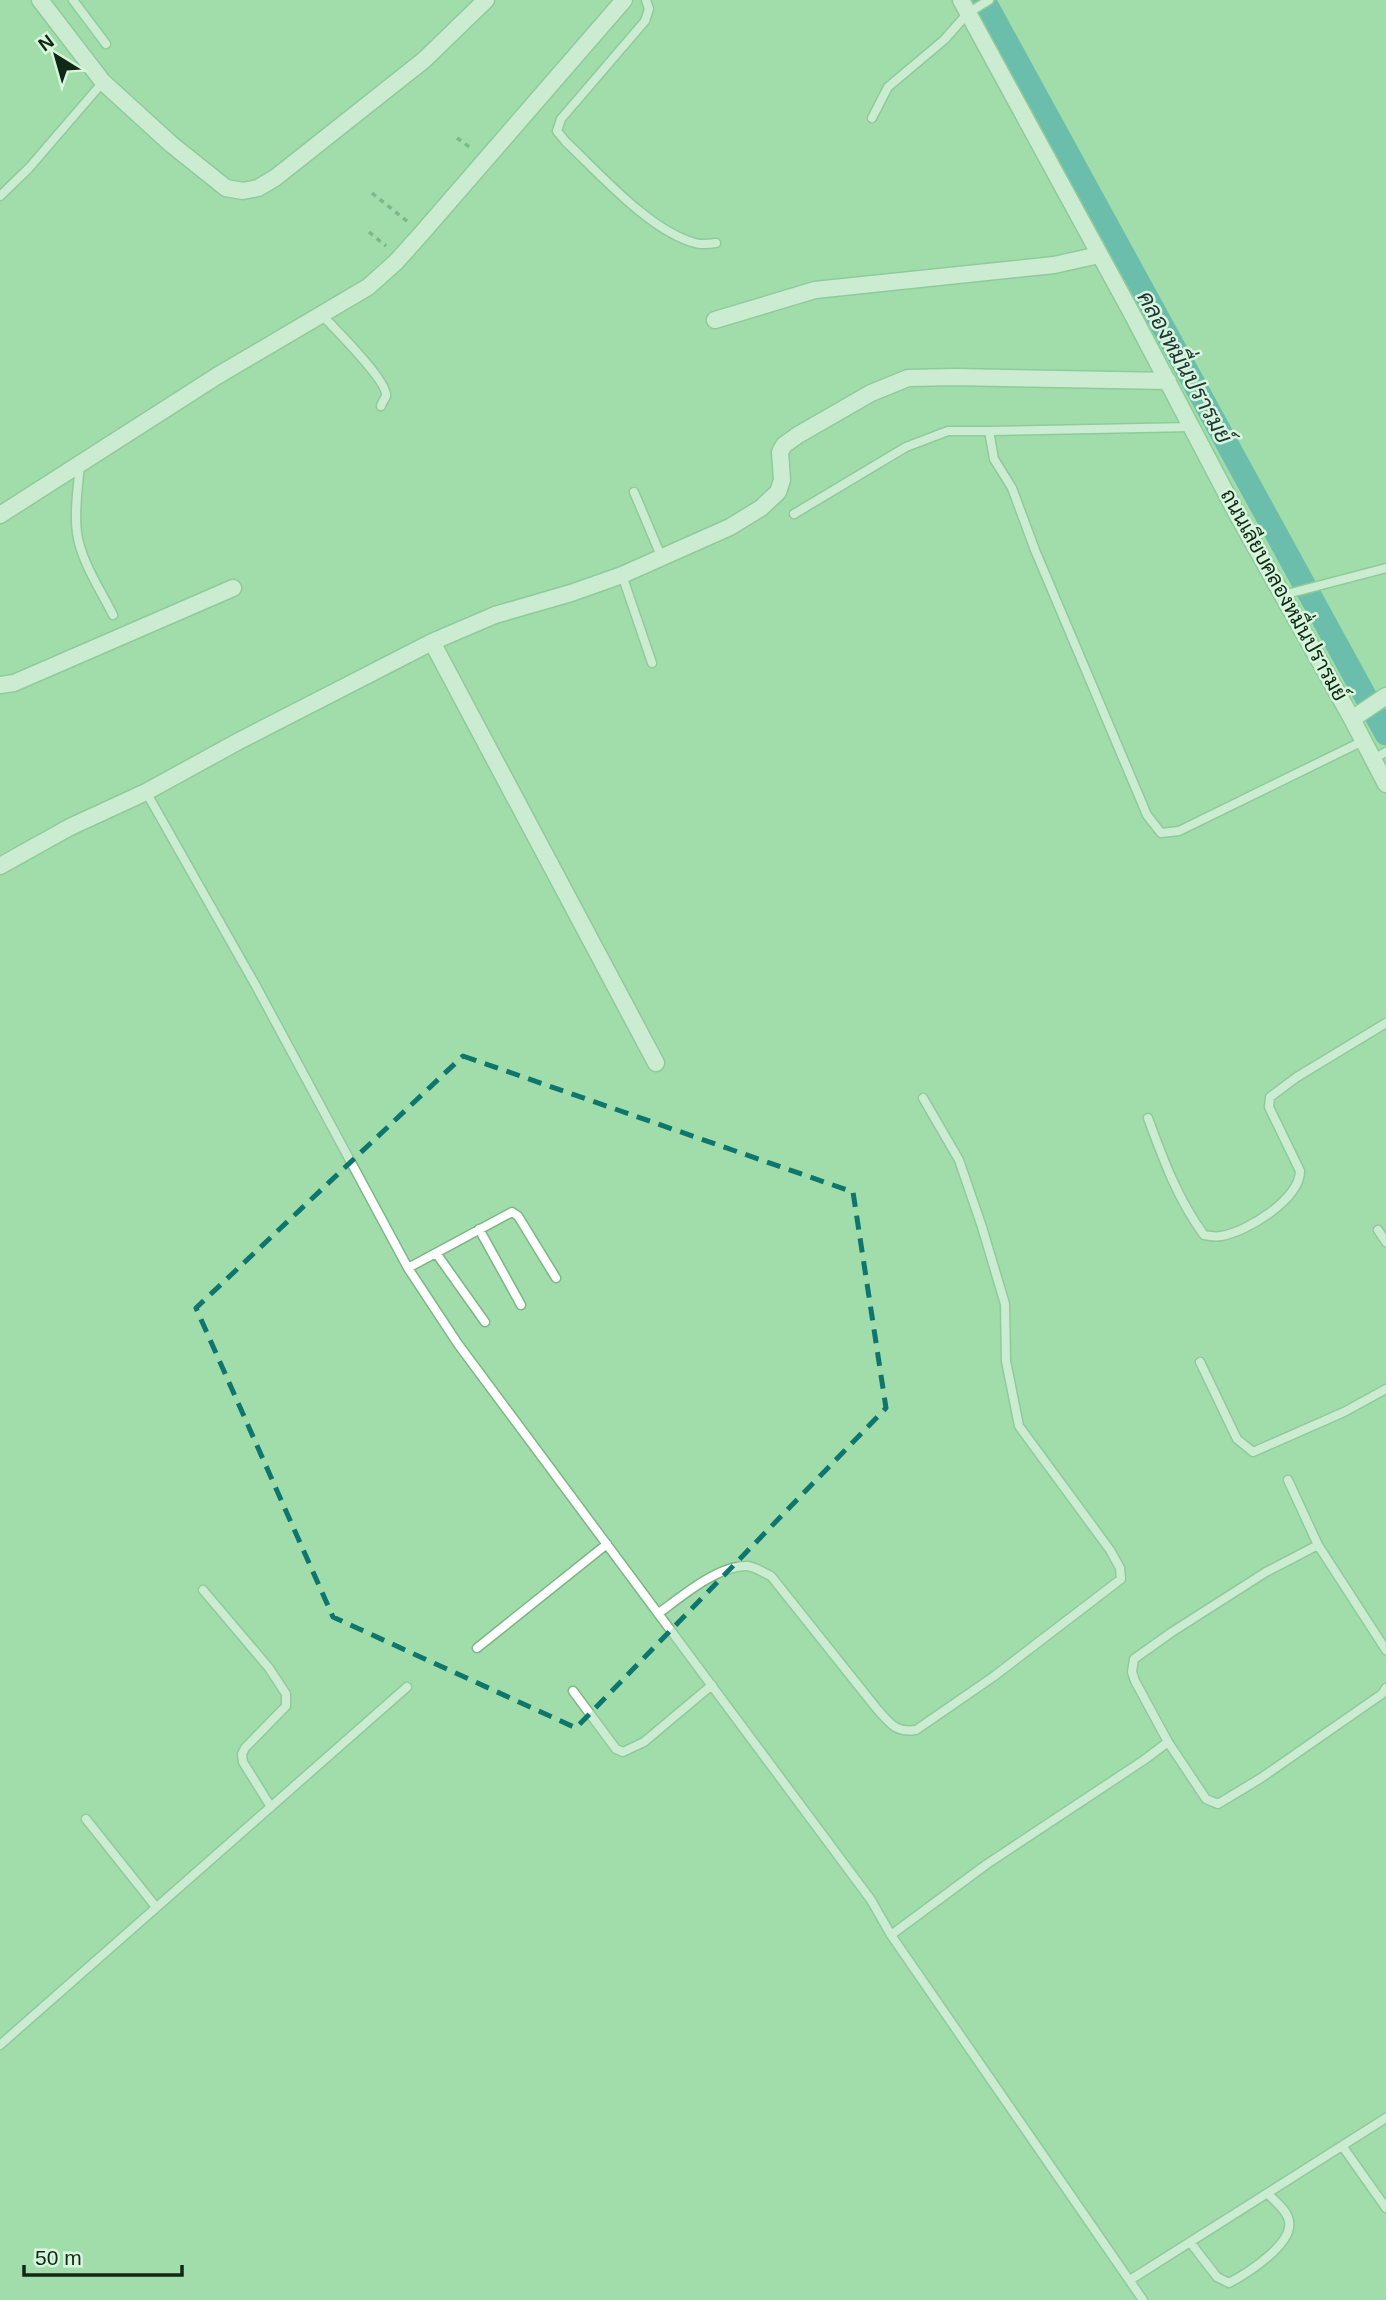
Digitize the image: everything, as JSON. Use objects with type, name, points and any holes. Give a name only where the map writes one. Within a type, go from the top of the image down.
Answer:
[{"type":"street","points":[[40,0],[103,82],[171,144],[226,188],[243,191],[258,188],[275,178],[392,86],[424,60],[485,0]]},
{"type":"street","points":[[0,515],[217,376],[368,288],[422,233],[624,0]]},
{"type":"street","name":"ถนนเลียบคลองหมื่นปรารมย์","points":[[964,7],[1283,595],[1364,740],[1380,756],[1386,784]]},
{"type":"street","points":[[715,320],[815,290],[1054,265],[1099,255]]},
{"type":"street","points":[[0,866],[70,827],[146,792],[432,642],[495,615],[622,575],[730,527],[761,508],[782,485],[780,452],[784,445],[871,393],[908,378],[1168,381]]},
{"type":"street","points":[[0,685],[14,683],[233,588]]},
{"type":"street","points":[[432,642],[656,1063]]},
{"type":"street","points":[[1352,719],[1386,696]]},
{"type":"lane","points":[[73,0],[106,44]]},
{"type":"lane","points":[[646,0],[649,9],[645,21],[561,119],[558,131],[565,142],[654,224],[698,244],[716,243]]},
{"type":"lane","points":[[872,118],[888,87],[944,40],[964,7],[989,0]]},
{"type":"lane","points":[[0,197],[29,169],[103,82]]},
{"type":"lane","points":[[323,315],[366,362],[384,387],[386,396],[381,406]]},
{"type":"lane","points":[[793,514],[906,447],[948,431],[1192,427]]},
{"type":"lane","points":[[989,431],[994,459],[1012,488],[1035,550],[1147,815],[1161,833],[1179,831],[1364,740]]},
{"type":"lane","points":[[80,466],[77,533],[84,556],[113,615]]},
{"type":"lane","points":[[634,492],[661,556]]},
{"type":"lane","points":[[1283,595],[1386,568]]},
{"type":"lane","points":[[622,575],[652,663]]},
{"type":"lane","points":[[146,792],[256,986],[408,1268],[458,1344],[871,1900],[891,1935],[1143,2300]]},
{"type":"lane","points":[[1148,1118],[1187,1213],[1204,1236],[1220,1236],[1234,1232],[1257,1222],[1292,1193],[1300,1180],[1300,1171],[1269,1107],[1270,1097],[1297,1077],[1386,1023]]},
{"type":"lane","points":[[659,1614],[684,1594],[720,1573],[747,1565],[771,1576],[877,1709],[891,1725],[903,1732],[916,1730],[993,1677],[1121,1578],[1121,1568],[1110,1550],[1019,1426],[1006,1361],[1005,1304],[959,1160],[923,1098]]},
{"type":"lane","points":[[408,1268],[509,1213],[515,1213],[556,1278]]},
{"type":"lane","points":[[479,1229],[521,1305]]},
{"type":"lane","points":[[1378,1230],[1386,1242]]},
{"type":"lane","points":[[436,1253],[485,1322]]},
{"type":"lane","points":[[1200,1363],[1237,1439],[1253,1452],[1344,1412],[1386,1389]]},
{"type":"lane","points":[[1288,1480],[1318,1545],[1386,1650]]},
{"type":"lane","points":[[477,1648],[607,1544]]},
{"type":"lane","points":[[1318,1545],[1266,1572],[1134,1659],[1132,1672],[1135,1681],[1168,1742],[1206,1799],[1219,1804],[1382,1694],[1386,1688]]},
{"type":"lane","points":[[203,1590],[269,1668],[286,1694],[286,1706],[242,1754],[243,1762],[271,1807]]},
{"type":"lane","points":[[573,1691],[616,1749],[623,1752],[644,1742],[712,1685]]},
{"type":"lane","points":[[0,2045],[407,1687]]},
{"type":"lane","points":[[891,1935],[988,1864],[1168,1742]]},
{"type":"lane","points":[[86,1819],[156,1906]]},
{"type":"lane","points":[[1130,2280],[1386,2118]]},
{"type":"lane","points":[[1343,2147],[1386,2208]]},
{"type":"lane","points":[[1191,2242],[1217,2277],[1229,2284],[1245,2275],[1281,2244],[1288,2234],[1289,2221],[1282,2208],[1268,2194]]},
{"type":"path","points":[[372,192],[422,233]]},
{"type":"highlighted area","points":[[463,1056],[853,1192],[886,1408],[576,1728],[333,1617],[196,1308]]},
{"type":"waterway","name":"คลองหมื่นปรารมย์","points":[[984,0],[1386,734]]}]
